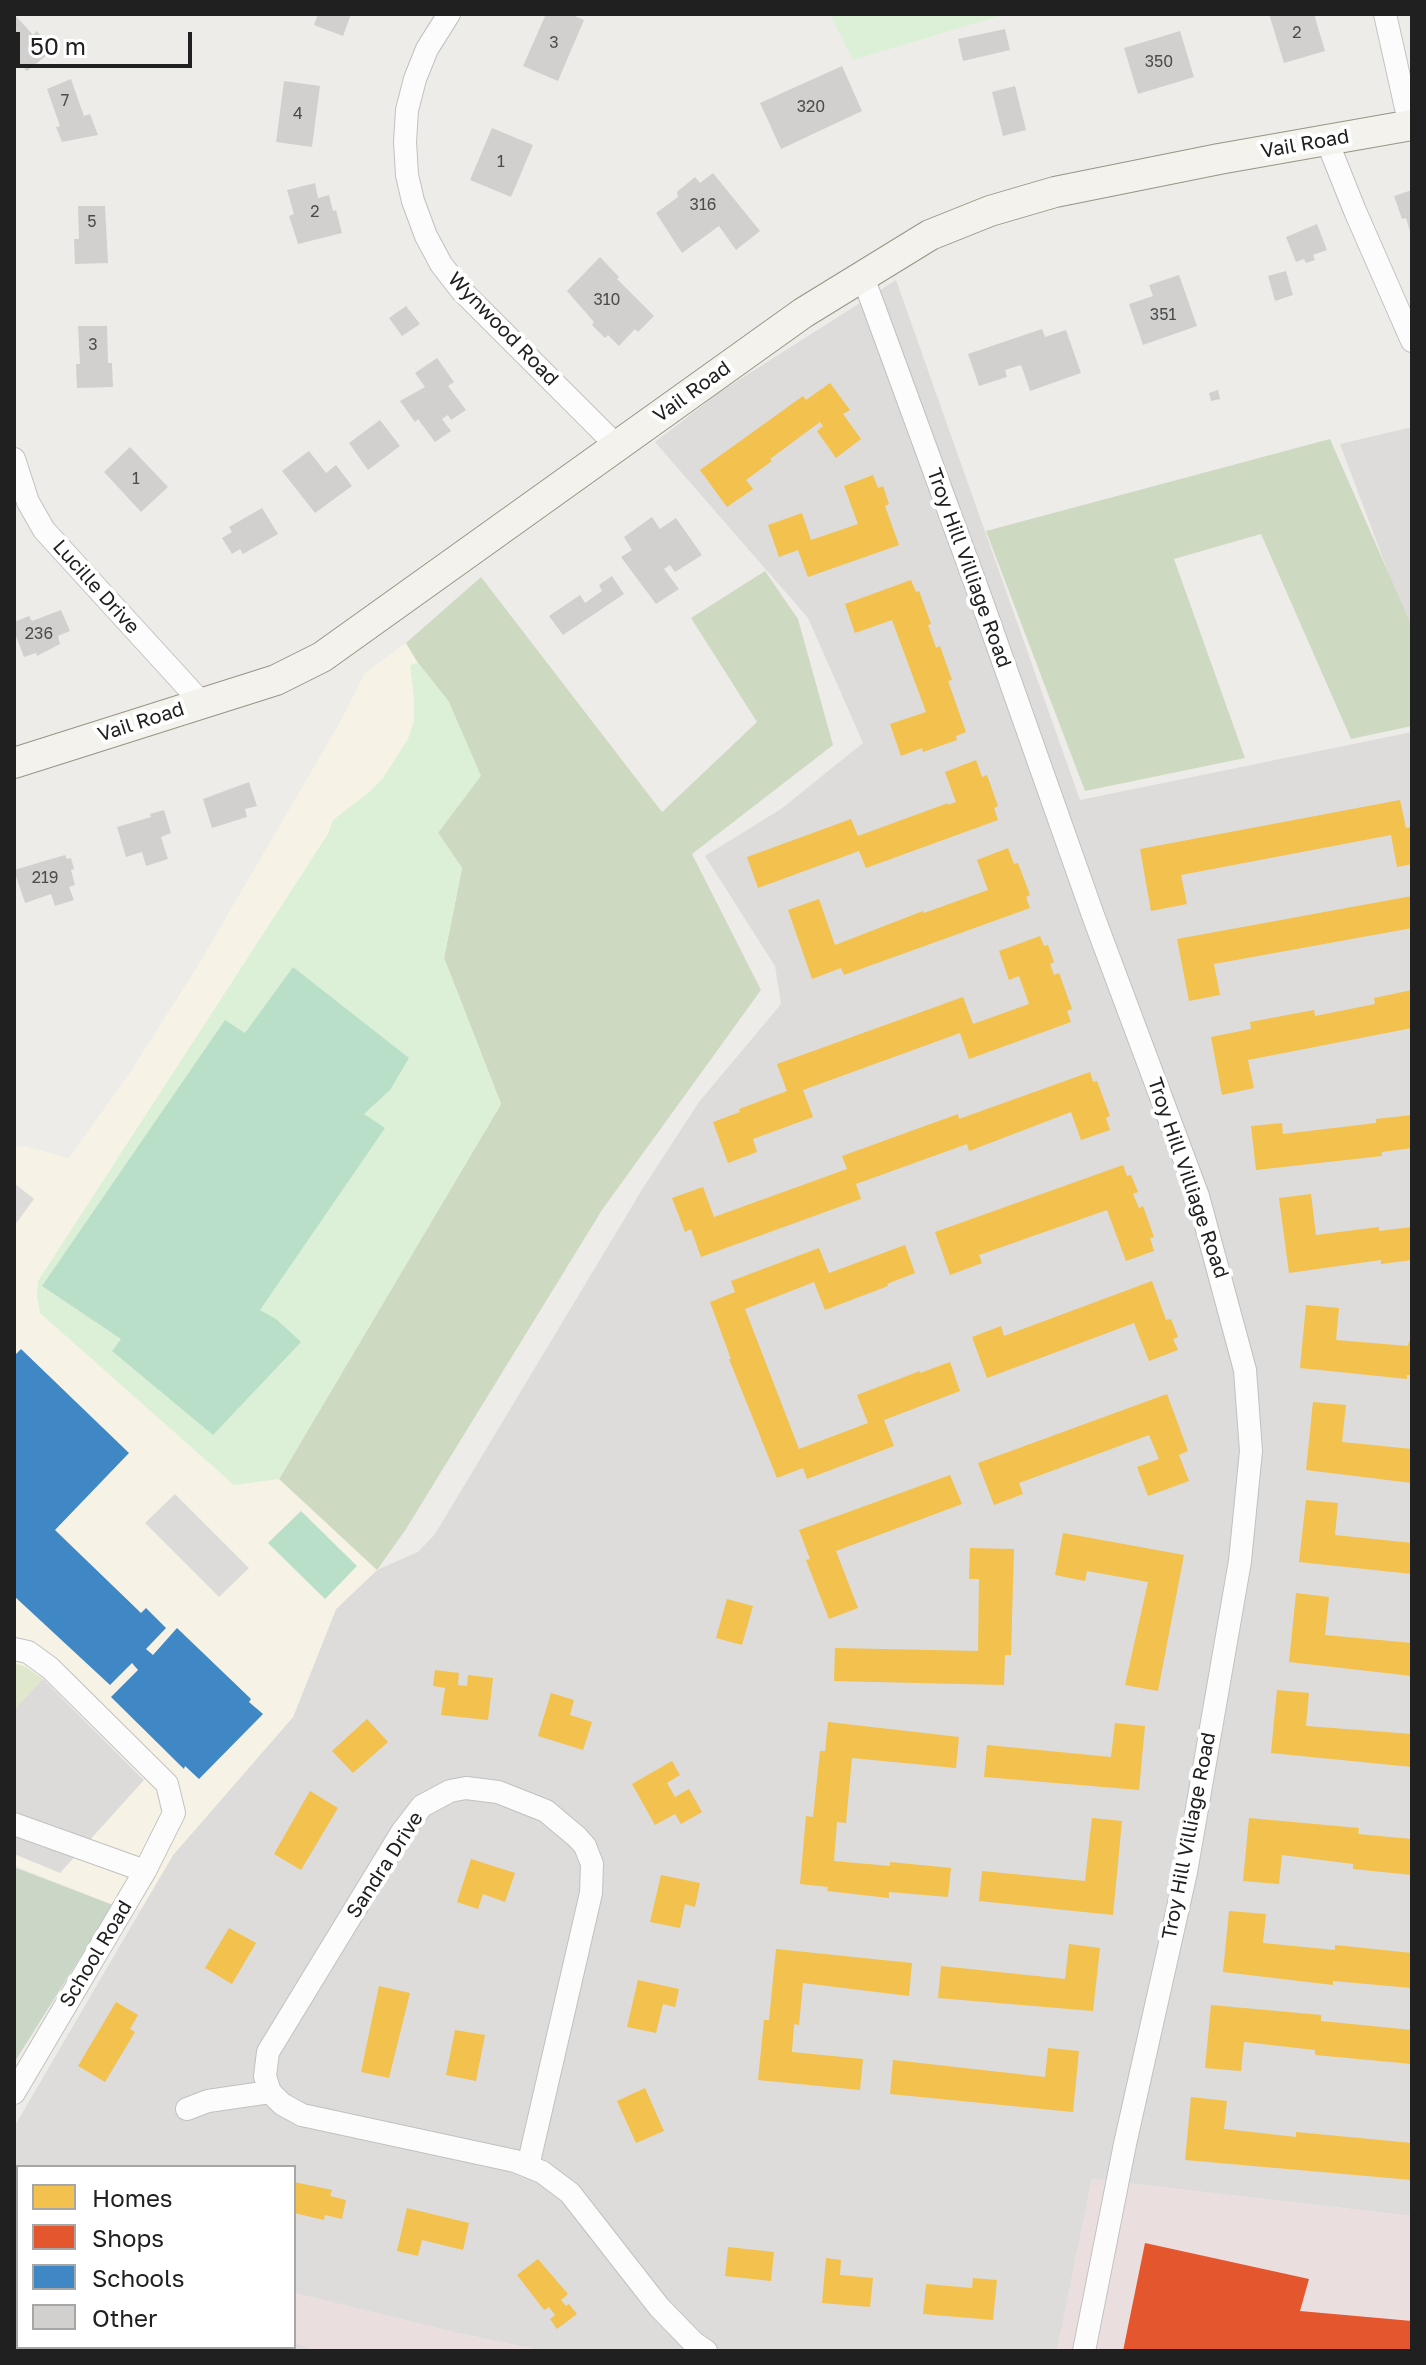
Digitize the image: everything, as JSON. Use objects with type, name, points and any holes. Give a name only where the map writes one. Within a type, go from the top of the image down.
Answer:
[{"type":"street","name":"Wynwood Road","points":[[449,14],[427,49],[407,110],[407,175],[426,236],[441,264],[461,290],[617,446]]},
{"type":"street","points":[[1385,14],[1411,125]]},
{"type":"street","name":"Vail Road","points":[[14,763],[276,680],[322,657],[803,313],[930,235],[990,211],[1055,192],[1411,125]]},
{"type":"street","points":[[1327,141],[1412,341]]},
{"type":"street","name":"Troy Hill Villiage Road","points":[[863,277],[1094,918],[1198,1196],[1245,1370],[1251,1451],[1240,1561],[1186,1872],[1125,2144],[1084,2351]]},
{"type":"street","name":"Lucille Drive","points":[[14,459],[28,502],[44,530],[201,702]]},
{"type":"street","name":"School Road","points":[[14,1649],[28,1652],[50,1668],[167,1784],[174,1813],[145,1871],[14,2093]]},
{"type":"street","name":"Sandra Drive","points":[[270,2092],[265,2076],[268,2052],[408,1823],[422,1806],[450,1791],[466,1788],[498,1792],[546,1811],[563,1823],[585,1846],[592,1864],[591,1893],[528,2166]]},
{"type":"street","points":[[14,1824],[145,1871]]},
{"type":"street","points":[[187,2109],[208,2101],[270,2092],[282,2104],[302,2115],[528,2166],[558,2182],[570,2193],[659,2307],[706,2351]]},
{"type":"shaded area","points":[[896,280],[1080,800],[1412,732],[1412,2216],[1092,2179],[1057,2351],[544,2351],[296,2293],[296,2165],[16,2165],[14,2215],[14,2127],[173,1855],[293,1717],[336,1609],[377,1570],[418,1552],[435,1534],[643,1188],[699,1102],[781,1004],[775,966],[705,856],[781,809],[863,743],[808,618],[655,442],[720,392]]},
{"type":"shaded area","points":[[1412,427],[1412,636],[1340,444]]},
{"type":"shaded area","points":[[406,643],[449,702],[481,776],[444,958],[501,1104],[279,1478],[377,1570],[336,1609],[293,1717],[173,1855],[141,1909],[113,1905],[14,1865],[14,1147],[24,1146],[69,1158],[129,1074],[196,969],[342,719],[365,673]]},
{"type":"shaded area","points":[[14,1183],[34,1199],[14,1226]]},
{"type":"shaded area","points":[[175,1494],[249,1568],[219,1597],[145,1523]]},
{"type":"shaded area","points":[[43,1679],[144,1780],[60,1873],[14,1854],[14,1710]]},
{"type":"shaded area","points":[[1092,2179],[1412,2216],[1412,2351],[1057,2351]]},
{"type":"shaded area","points":[[14,2215],[16,2349],[296,2349],[296,2293],[544,2351],[14,2351]]},
{"type":"shaded area","points":[[296,2344],[318,2351],[236,2351],[296,2349]]},
{"type":"green space","points":[[830,14],[1006,14],[853,60]]},
{"type":"green space","points":[[1330,439],[1412,627],[1412,726],[1351,739],[1261,534],[1174,559],[1245,758],[1085,791],[986,531]]},
{"type":"green space","points":[[765,571],[798,619],[833,745],[692,854],[761,990],[602,1210],[406,1529],[377,1570],[279,1479],[501,1104],[444,958],[462,868],[438,833],[449,702],[406,643],[481,577],[662,812],[757,722],[691,618]]},
{"type":"green space","points":[[418,663],[449,702],[481,776],[438,833],[462,868],[444,958],[501,1104],[279,1479],[234,1485],[40,1313],[38,1281],[328,834],[333,820],[383,778],[408,739],[414,721],[410,665]]},
{"type":"green space","points":[[293,967],[409,1058],[390,1090],[364,1114],[385,1128],[260,1310],[276,1319],[301,1342],[213,1435],[112,1351],[121,1339],[42,1286],[225,1020],[245,1033]]},
{"type":"green space","points":[[301,1511],[357,1566],[325,1599],[268,1543]]},
{"type":"green space","points":[[14,1663],[43,1679],[14,1710]]},
{"type":"green space","points":[[14,1867],[113,1905],[14,2063]]},
{"type":"building: Homes","points":[[830,383],[850,410],[843,414],[861,439],[836,458],[817,431],[823,426],[820,422],[746,480],[753,489],[727,507],[700,470],[803,396],[806,400]]},
{"type":"building: Homes","points":[[873,475],[878,488],[883,486],[889,504],[885,506],[899,545],[808,577],[798,550],[779,557],[768,525],[802,513],[811,540],[858,524],[844,486]]},
{"type":"building: Homes","points":[[911,580],[916,592],[919,591],[936,648],[940,646],[952,680],[948,681],[966,732],[956,736],[957,740],[901,756],[890,724],[926,712],[892,620],[855,633],[845,604]]},
{"type":"building: Homes","points":[[976,760],[982,777],[987,775],[998,806],[994,808],[998,820],[866,868],[859,851],[758,888],[747,857],[851,819],[858,836],[956,802],[945,772]]},
{"type":"building: Homes","points":[[1400,800],[1406,828],[1412,827],[1412,864],[1397,867],[1391,835],[1181,875],[1187,904],[1151,911],[1140,849]]},
{"type":"building: Homes","points":[[1008,848],[1014,864],[1018,863],[1030,895],[1026,897],[1030,908],[844,975],[841,968],[812,979],[788,910],[819,899],[835,945],[988,890],[977,860]]},
{"type":"building: Homes","points":[[1412,896],[1412,928],[1214,964],[1220,995],[1189,1001],[1177,939]]},
{"type":"building: Homes","points":[[1040,936],[1044,946],[1048,945],[1054,962],[1050,964],[1054,975],[1059,973],[1072,1009],[1067,1011],[1071,1022],[969,1059],[960,1033],[803,1090],[813,1117],[753,1139],[757,1152],[728,1163],[713,1122],[787,1091],[777,1064],[963,997],[973,1024],[1029,1004],[1019,976],[1009,980],[999,951]]},
{"type":"building: Homes","points":[[1412,990],[1412,1028],[1248,1060],[1254,1088],[1222,1095],[1211,1037],[1251,1029],[1250,1022],[1314,1010],[1315,1016],[1375,1004],[1374,998]]},
{"type":"building: Homes","points":[[1090,1072],[1093,1082],[1097,1081],[1110,1116],[1106,1118],[1110,1130],[1081,1140],[1071,1112],[969,1151],[967,1144],[856,1184],[861,1199],[701,1257],[691,1229],[685,1232],[672,1198],[703,1187],[714,1217],[847,1169],[842,1156],[958,1114],[959,1119]]},
{"type":"building: Homes","points":[[1412,1115],[1412,1148],[1382,1152],[1382,1156],[1256,1170],[1251,1126],[1282,1123],[1283,1134],[1376,1123],[1376,1119]]},
{"type":"building: Homes","points":[[1123,1165],[1138,1192],[1133,1194],[1139,1208],[1143,1206],[1154,1237],[1150,1238],[1154,1251],[1126,1261],[1107,1210],[979,1255],[982,1263],[950,1275],[935,1232]]},
{"type":"building: Homes","points":[[1311,1194],[1316,1235],[1379,1227],[1379,1231],[1412,1227],[1412,1260],[1381,1264],[1381,1260],[1289,1273],[1279,1198]]},
{"type":"building: Homes","points":[[905,1245],[915,1273],[888,1286],[825,1310],[814,1282],[745,1309],[799,1449],[868,1423],[857,1395],[920,1371],[950,1362],[960,1391],[884,1420],[894,1446],[807,1479],[803,1468],[777,1478],[729,1359],[710,1302],[735,1292],[731,1281],[819,1248],[829,1273]]},
{"type":"building: Homes","points":[[1152,1281],[1166,1320],[1171,1319],[1178,1337],[1173,1339],[1178,1350],[1149,1361],[1134,1323],[987,1378],[972,1337],[1001,1326],[1004,1336]]},
{"type":"building: Homes","points":[[1306,1305],[1339,1308],[1336,1340],[1408,1346],[1409,1341],[1412,1342],[1412,1375],[1407,1375],[1407,1379],[1300,1368]]},
{"type":"building: Homes","points":[[1167,1394],[1188,1451],[1179,1455],[1189,1481],[1148,1496],[1137,1467],[1159,1459],[1149,1435],[1019,1483],[1023,1494],[994,1505],[978,1463]]},
{"type":"building: Homes","points":[[1313,1402],[1346,1405],[1342,1442],[1412,1449],[1412,1483],[1306,1470]]},
{"type":"building: Homes","points":[[950,1475],[962,1504],[836,1551],[858,1608],[829,1619],[806,1560],[810,1559],[799,1530]]},
{"type":"building: Homes","points":[[1306,1500],[1338,1503],[1335,1535],[1412,1543],[1412,1574],[1299,1562]]},
{"type":"building: Homes","points":[[1063,1533],[1184,1555],[1158,1691],[1125,1685],[1148,1582],[1087,1571],[1085,1581],[1055,1575]]},
{"type":"building: Homes","points":[[970,1548],[1014,1549],[1011,1655],[1005,1655],[1004,1685],[834,1681],[835,1648],[978,1651],[979,1579],[969,1579]]},
{"type":"building: Homes","points":[[1296,1593],[1329,1597],[1325,1635],[1412,1643],[1412,1676],[1289,1662]]},
{"type":"building: Homes","points":[[727,1599],[753,1606],[742,1645],[716,1638]]},
{"type":"building: Homes","points":[[435,1670],[459,1673],[458,1685],[467,1686],[468,1675],[493,1678],[488,1720],[441,1715],[445,1688],[433,1686]]},
{"type":"building: Homes","points":[[1277,1690],[1309,1693],[1306,1726],[1412,1734],[1412,1767],[1271,1753]]},
{"type":"building: Homes","points":[[551,1693],[574,1700],[570,1715],[592,1722],[583,1750],[538,1736]]},
{"type":"building: Homes","points":[[367,1719],[388,1742],[353,1773],[332,1751]]},
{"type":"building: Homes","points":[[828,1722],[959,1737],[956,1768],[852,1758],[846,1823],[837,1822],[834,1861],[951,1868],[948,1897],[889,1892],[889,1898],[827,1891],[828,1887],[800,1884],[806,1816],[813,1817],[820,1751],[825,1751]]},
{"type":"building: Homes","points":[[1115,1723],[1145,1726],[1139,1790],[984,1777],[987,1745],[1111,1757]]},
{"type":"building: Homes","points":[[672,1761],[680,1775],[667,1783],[675,1797],[689,1789],[702,1812],[681,1824],[675,1814],[655,1825],[632,1784]]},
{"type":"building: Homes","points":[[310,1791],[338,1808],[301,1870],[274,1854]]},
{"type":"building: Homes","points":[[1092,1818],[1122,1821],[1113,1915],[979,1901],[982,1871],[1085,1881]]},
{"type":"building: Homes","points":[[1249,1818],[1359,1828],[1358,1834],[1412,1839],[1412,1875],[1353,1869],[1353,1864],[1282,1855],[1279,1884],[1243,1881]]},
{"type":"building: Homes","points":[[471,1859],[515,1873],[505,1902],[483,1894],[478,1909],[457,1902]]},
{"type":"building: Homes","points":[[661,1875],[700,1883],[695,1907],[685,1904],[680,1928],[650,1922]]},
{"type":"building: Homes","points":[[1229,1911],[1266,1914],[1263,1943],[1335,1950],[1335,1945],[1412,1953],[1412,1988],[1333,1981],[1333,1985],[1223,1972]]},
{"type":"building: Homes","points":[[229,1928],[256,1943],[232,1984],[205,1968]]},
{"type":"building: Homes","points":[[1069,1944],[1100,1948],[1093,2011],[938,1998],[941,1966],[1065,1979]]},
{"type":"building: Homes","points":[[776,1949],[912,1963],[909,1996],[803,1983],[799,2025],[794,2024],[792,2052],[863,2059],[860,2090],[758,2080],[764,2020],[769,2020]]},
{"type":"building: Homes","points":[[638,1980],[679,1989],[675,2007],[663,2004],[656,2033],[627,2027]]},
{"type":"building: Homes","points":[[379,1986],[410,1993],[389,2078],[361,2072]]},
{"type":"building: Homes","points":[[116,2002],[138,2015],[130,2029],[135,2032],[105,2082],[78,2066]]},
{"type":"building: Homes","points":[[1211,2005],[1321,2015],[1321,2021],[1412,2030],[1412,2064],[1315,2055],[1315,2050],[1244,2042],[1241,2071],[1205,2068]]},
{"type":"building: Homes","points":[[455,2030],[485,2035],[476,2081],[446,2075]]},
{"type":"building: Homes","points":[[1048,2048],[1079,2051],[1073,2112],[890,2094],[893,2060],[1045,2077]]},
{"type":"building: Homes","points":[[645,2088],[664,2131],[636,2143],[617,2101]]},
{"type":"building: Homes","points":[[1191,2097],[1227,2101],[1224,2129],[1296,2137],[1296,2132],[1412,2143],[1412,2180],[1185,2160]]},
{"type":"building: Homes","points":[[296,2182],[332,2190],[330,2196],[346,2200],[342,2219],[325,2215],[324,2220],[296,2213]]},
{"type":"building: Homes","points":[[407,2208],[469,2223],[463,2250],[422,2240],[418,2256],[397,2251]]},
{"type":"building: Homes","points":[[728,2247],[774,2252],[771,2281],[725,2276]]},
{"type":"building: Homes","points":[[826,2258],[841,2260],[840,2275],[873,2278],[870,2307],[822,2303]]},
{"type":"building: Homes","points":[[538,2259],[568,2294],[561,2300],[577,2314],[557,2329],[550,2319],[555,2315],[549,2307],[544,2310],[517,2275]]},
{"type":"building: Homes","points":[[973,2278],[997,2280],[993,2320],[923,2314],[926,2284],[972,2288]]},
{"type":"building: Shops","points":[[1145,2243],[1309,2279],[1300,2311],[1412,2321],[1412,2351],[1123,2351]]},
{"type":"building: Shops","points":[[14,2249],[16,2349],[48,2349],[14,2351]]},
{"type":"building: Schools","points":[[21,1349],[129,1453],[55,1530],[141,1613],[146,1608],[166,1628],[146,1649],[153,1655],[177,1628],[263,1714],[199,1779],[185,1766],[184,1769],[111,1697],[138,1670],[132,1663],[110,1685],[14,1596],[14,1356]]},
{"type":"building: Other","points":[[14,14],[33,35],[37,31],[52,51],[27,71],[14,58]]},
{"type":"building: Other","points":[[318,14],[351,14],[343,36],[314,25]]},
{"type":"building: Other","points":[[546,14],[570,14],[584,20],[558,81],[523,66]]},
{"type":"building: Other","points":[[1269,14],[1314,14],[1325,51],[1284,63]]},
{"type":"building: Other","points":[[1005,29],[1010,50],[963,61],[958,39]]},
{"type":"building: Other","points":[[1180,31],[1194,77],[1138,94],[1124,48]]},
{"type":"building: Other","points":[[842,66],[862,111],[781,149],[760,103]]},
{"type":"building: Other","points":[[71,79],[84,116],[90,114],[98,135],[62,142],[56,127],[60,126],[47,89]]},
{"type":"building: Other","points":[[284,81],[320,86],[312,147],[276,142]]},
{"type":"building: Other","points":[[1015,86],[1026,130],[1003,136],[992,92]]},
{"type":"building: Other","points":[[492,128],[533,145],[511,197],[470,180]]},
{"type":"building: Other","points":[[713,173],[760,231],[736,250],[719,226],[682,253],[656,213],[678,197],[677,192],[695,177],[700,183]]},
{"type":"building: Other","points":[[315,183],[318,198],[329,195],[342,233],[298,244],[289,216],[294,214],[287,190]]},
{"type":"building: Other","points":[[1412,190],[1412,235],[1411,235],[1394,196]]},
{"type":"building: Other","points":[[78,206],[105,206],[108,263],[75,264],[74,239],[79,239]]},
{"type":"building: Other","points":[[1317,224],[1327,250],[1313,255],[1315,260],[1296,262],[1286,237]]},
{"type":"building: Other","points":[[600,257],[654,316],[638,332],[635,329],[619,346],[592,325],[594,322],[567,291]]},
{"type":"building: Other","points":[[1286,271],[1293,295],[1275,301],[1268,276]]},
{"type":"building: Other","points":[[1179,275],[1197,326],[1143,345],[1129,304],[1153,296],[1149,285]]},
{"type":"building: Other","points":[[406,306],[420,324],[402,336],[389,318]]},
{"type":"building: Other","points":[[78,326],[107,326],[108,363],[112,363],[113,387],[77,388],[76,364],[80,364]]},
{"type":"building: Other","points":[[1042,329],[1045,337],[1066,330],[1081,373],[1030,391],[1021,365],[1005,370],[1007,377],[979,386],[968,354]]},
{"type":"building: Other","points":[[437,358],[454,382],[448,386],[466,410],[451,420],[448,415],[442,419],[451,431],[435,442],[400,401],[425,387],[415,373]]},
{"type":"building: Other","points":[[1218,390],[1220,399],[1211,401],[1209,393]]},
{"type":"building: Other","points":[[380,420],[400,446],[368,470],[349,443]]},
{"type":"building: Other","points":[[130,447],[168,487],[141,512],[104,472]]},
{"type":"building: Other","points":[[309,451],[326,473],[336,465],[352,486],[315,513],[282,471]]},
{"type":"building: Other","points":[[262,508],[278,534],[243,554],[240,549],[232,554],[222,538],[232,532],[229,527]]},
{"type":"building: Other","points":[[652,517],[660,529],[676,518],[702,555],[675,572],[670,565],[664,569],[679,589],[656,604],[621,557],[632,550],[624,537]]},
{"type":"building: Other","points":[[612,576],[624,594],[563,635],[549,616],[580,595],[585,603],[602,591],[599,585]]},
{"type":"building: Other","points":[[61,610],[70,631],[58,636],[60,644],[37,656],[36,653],[24,657],[14,631],[14,622],[29,616],[32,621]]},
{"type":"building: Other","points":[[249,782],[257,806],[245,809],[247,817],[212,828],[203,799]]},
{"type":"building: Other","points":[[164,810],[171,833],[161,837],[168,859],[146,866],[142,852],[126,857],[117,827]]},
{"type":"building: Other","points":[[65,855],[67,859],[71,858],[74,869],[71,870],[75,885],[69,887],[74,900],[55,906],[51,894],[25,903],[14,870]]}]
